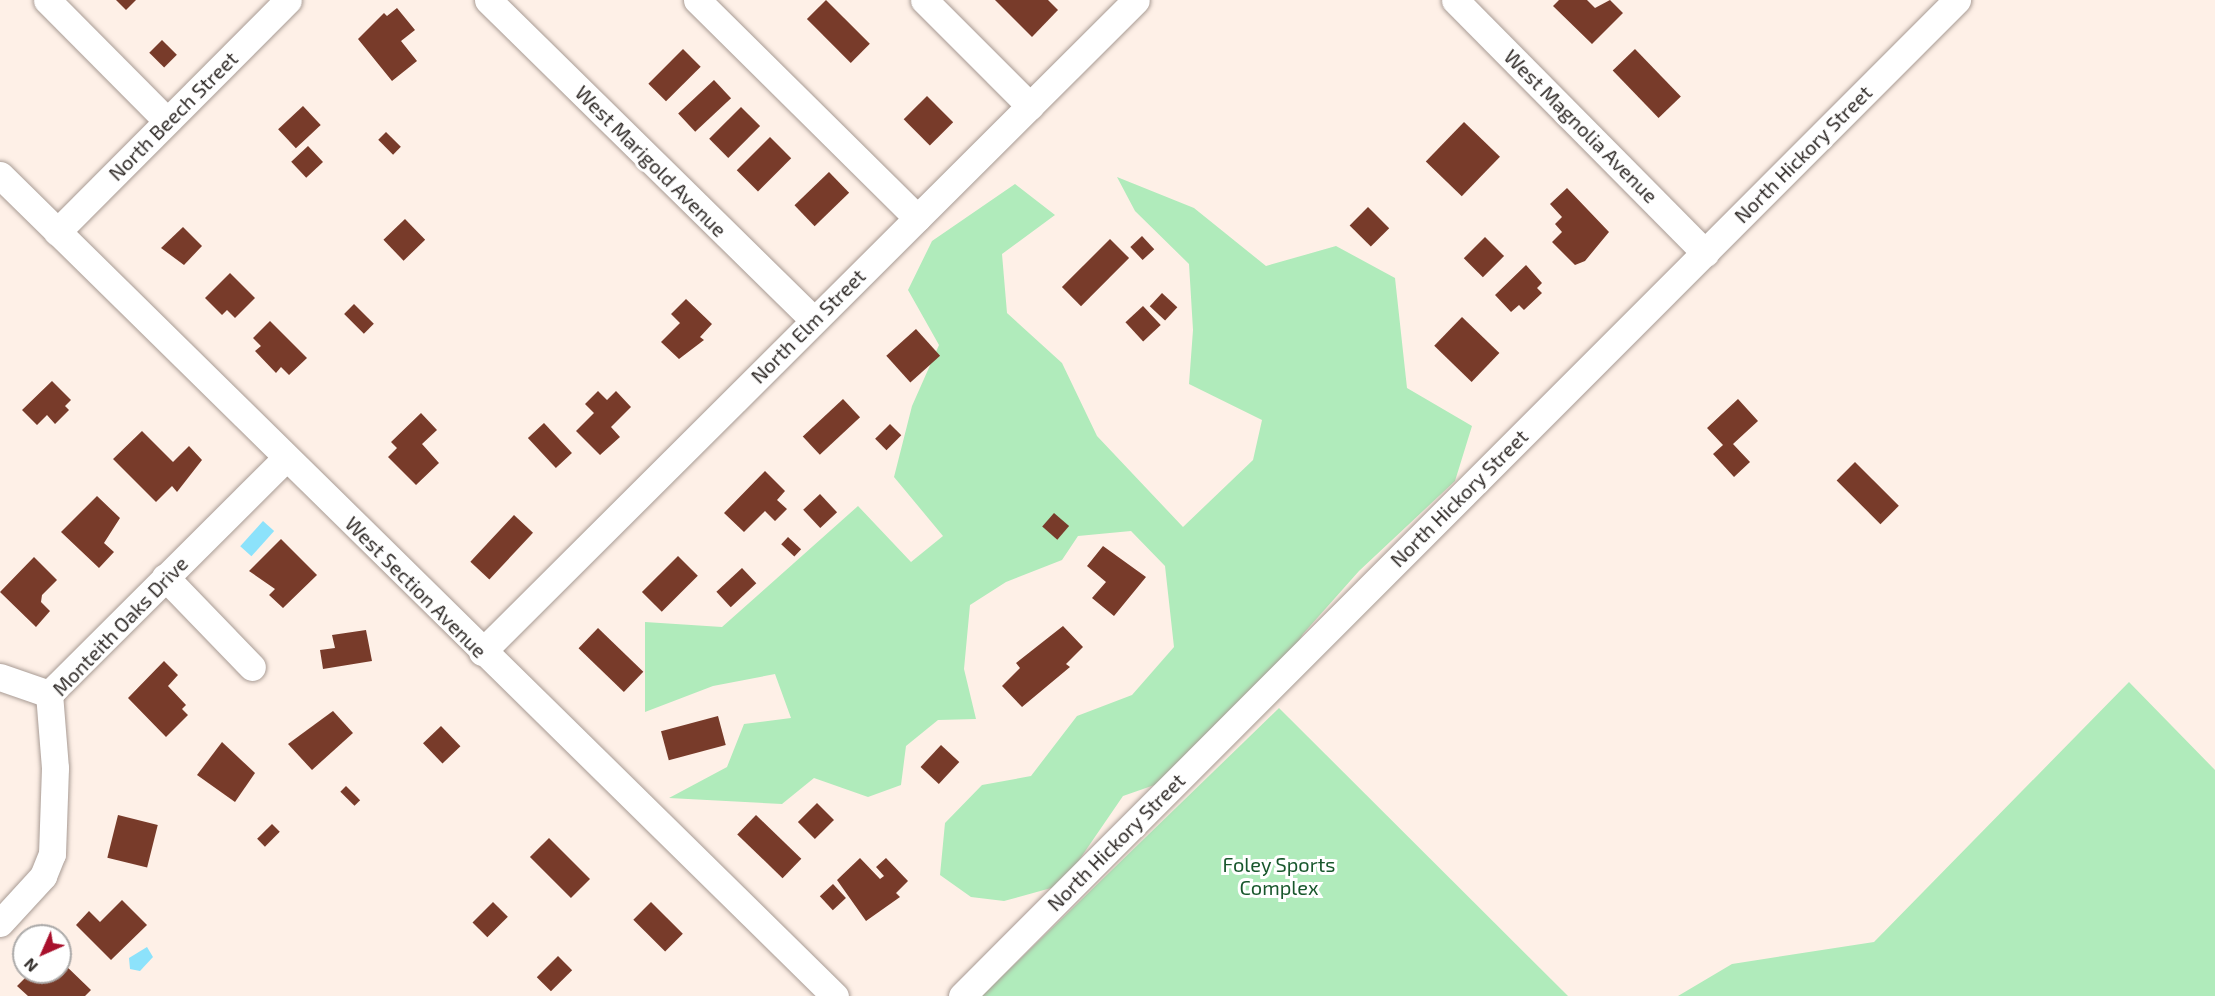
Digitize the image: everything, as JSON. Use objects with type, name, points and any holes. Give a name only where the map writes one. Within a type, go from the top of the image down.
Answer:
[{"type":"street","points":[[47,0],[167,122]]},
{"type":"street","name":"North Beech Street","points":[[57,232],[288,0]]},
{"type":"street","name":"West Marigold Avenue","points":[[488,0],[814,320]]},
{"type":"street","points":[[697,0],[917,218]]},
{"type":"street","points":[[924,0],[1029,106]]},
{"type":"street","name":"North Elm Street","points":[[482,652],[1136,0]]},
{"type":"street","name":"West Magnolia Avenue","points":[[1455,0],[1704,253]]},
{"type":"street","name":"North Hickory Street","points":[[962,996],[1957,0]]},
{"type":"street","name":"West Section Avenue","points":[[0,175],[482,652],[835,996]]},
{"type":"street","name":"Monteith Oaks Drive","points":[[0,923],[43,876],[52,854],[55,768],[49,694],[285,458]]},
{"type":"street","points":[[165,577],[252,667]]},
{"type":"street","points":[[0,677],[49,694]]},
{"type":"green space","points":[[1117,177],[1194,208],[1266,266],[1336,246],[1395,278],[1407,388],[1472,426],[1455,481],[1359,571],[1303,634],[1250,721],[1166,781],[1123,796],[1062,885],[1004,901],[971,897],[940,875],[945,823],[982,785],[1031,776],[1077,716],[1132,695],[1174,647],[1165,566],[1131,531],[1078,536],[1062,560],[1006,582],[970,605],[964,669],[976,719],[938,720],[906,746],[901,785],[868,797],[814,778],[782,804],[669,798],[727,767],[744,724],[791,718],[775,674],[713,686],[645,712],[645,622],[722,627],[858,506],[911,562],[943,536],[894,477],[912,406],[939,345],[908,290],[932,241],[1015,184],[1055,215],[1002,254],[1007,313],[1062,363],[1097,436],[1183,527],[1253,460],[1262,420],[1189,384],[1193,330],[1189,264],[1135,211]]},
{"type":"green space","points":[[2129,682],[2215,770],[2215,996],[1678,996],[1732,964],[1874,942]]},
{"type":"green space","name":"Foley Sports Complex","points":[[1279,708],[1568,996],[982,996]]},
{"type":"water","points":[[263,521],[274,531],[251,556],[240,546]]},
{"type":"water","points":[[147,947],[153,957],[140,971],[130,969],[129,958]]},
{"type":"building","points":[[116,0],[136,0],[126,10]]},
{"type":"building","points":[[826,0],[870,44],[851,63],[807,19]]},
{"type":"building","points":[[995,0],[1048,0],[1058,10],[1032,37]]},
{"type":"building","points":[[1559,0],[1587,0],[1595,8],[1610,0],[1623,13],[1592,44],[1553,6]]},
{"type":"building","points":[[397,8],[415,30],[401,41],[417,61],[392,81],[358,39],[384,13],[387,16]]},
{"type":"building","points":[[162,40],[177,55],[164,68],[149,53]]},
{"type":"building","points":[[683,49],[701,67],[666,101],[648,84]]},
{"type":"building","points":[[1635,49],[1681,96],[1659,118],[1613,71]]},
{"type":"building","points":[[714,80],[731,98],[695,132],[678,113]]},
{"type":"building","points":[[927,96],[953,122],[930,145],[904,119]]},
{"type":"building","points":[[303,106],[321,125],[296,148],[278,129]]},
{"type":"building","points":[[741,107],[760,126],[728,158],[709,139]]},
{"type":"building","points":[[1464,122],[1500,157],[1462,196],[1426,162]]},
{"type":"building","points":[[386,132],[401,147],[393,155],[378,140]]},
{"type":"building","points":[[770,137],[791,158],[758,191],[737,170]]},
{"type":"building","points":[[308,146],[323,162],[306,178],[291,162]]},
{"type":"building","points":[[829,172],[849,193],[815,226],[794,205]]},
{"type":"building","points":[[1567,188],[1609,232],[1585,261],[1575,265],[1552,242],[1562,232],[1555,224],[1562,217],[1550,204]]},
{"type":"building","points":[[1368,207],[1389,228],[1371,247],[1350,225]]},
{"type":"building","points":[[405,219],[425,240],[404,261],[383,240]]},
{"type":"building","points":[[183,227],[202,246],[184,265],[161,248]]},
{"type":"building","points":[[1142,236],[1154,249],[1143,260],[1130,247]]},
{"type":"building","points":[[1485,237],[1504,256],[1483,277],[1464,258]]},
{"type":"building","points":[[1110,239],[1129,258],[1081,306],[1062,287]]},
{"type":"building","points":[[1526,265],[1542,283],[1537,288],[1542,293],[1524,310],[1519,305],[1511,312],[1495,295]]},
{"type":"building","points":[[230,273],[255,298],[235,318],[227,310],[222,315],[205,298]]},
{"type":"building","points":[[1162,293],[1177,307],[1165,320],[1150,306]]},
{"type":"building","points":[[686,299],[712,324],[700,337],[704,340],[679,359],[661,342],[680,323],[671,314]]},
{"type":"building","points":[[354,304],[374,324],[364,334],[344,314]]},
{"type":"building","points":[[1143,306],[1161,325],[1143,341],[1125,322]]},
{"type":"building","points":[[1462,317],[1499,353],[1472,382],[1434,346]]},
{"type":"building","points":[[270,321],[307,358],[289,375],[281,367],[276,373],[255,351],[261,346],[253,338]]},
{"type":"building","points":[[916,329],[940,356],[910,383],[886,356]]},
{"type":"building","points":[[52,381],[71,400],[65,406],[69,410],[55,424],[47,415],[37,425],[22,410]]},
{"type":"building","points":[[598,391],[607,400],[616,391],[631,407],[611,427],[620,437],[600,455],[576,431],[594,413],[585,404]]},
{"type":"building","points":[[843,399],[860,417],[820,455],[803,437]]},
{"type":"building","points":[[1738,399],[1758,421],[1733,444],[1750,462],[1734,477],[1713,454],[1723,445],[1707,428]]},
{"type":"building","points":[[421,413],[437,430],[422,444],[439,463],[416,485],[388,457],[397,448],[391,442]]},
{"type":"building","points":[[544,423],[572,453],[556,468],[528,438]]},
{"type":"building","points":[[890,424],[901,435],[886,450],[875,439]]},
{"type":"building","points":[[142,431],[173,462],[189,446],[202,460],[177,492],[172,486],[156,502],[113,459]]},
{"type":"building","points":[[1855,462],[1899,506],[1880,524],[1837,480]]},
{"type":"building","points":[[765,471],[785,491],[777,500],[787,509],[775,521],[765,511],[744,532],[724,513]]},
{"type":"building","points":[[820,494],[837,512],[820,528],[803,510]]},
{"type":"building","points":[[97,496],[120,518],[104,543],[114,552],[99,568],[61,532]]},
{"type":"building","points":[[1054,513],[1069,526],[1057,540],[1042,527]]},
{"type":"building","points":[[514,515],[533,533],[489,580],[470,562]]},
{"type":"building","points":[[788,537],[801,549],[794,557],[781,544]]},
{"type":"building","points":[[281,539],[317,575],[283,608],[269,595],[275,589],[249,571]]},
{"type":"building","points":[[1103,546],[1146,577],[1114,616],[1092,598],[1106,582],[1087,566]]},
{"type":"building","points":[[678,556],[698,576],[662,612],[642,592]]},
{"type":"building","points":[[34,557],[57,580],[42,595],[41,602],[50,611],[36,627],[0,592]]},
{"type":"building","points":[[742,568],[756,583],[731,607],[716,592]]},
{"type":"building","points":[[1063,626],[1083,647],[1066,664],[1070,667],[1022,707],[1002,686],[1020,668],[1016,663]]},
{"type":"building","points":[[598,628],[643,672],[624,692],[579,648]]},
{"type":"building","points":[[366,630],[372,661],[323,669],[320,650],[335,648],[332,635]]},
{"type":"building","points":[[164,661],[178,675],[168,686],[186,705],[182,709],[188,715],[166,737],[128,698]]},
{"type":"building","points":[[333,711],[353,733],[312,770],[288,744]]},
{"type":"building","points":[[718,716],[726,745],[669,760],[661,731]]},
{"type":"building","points":[[441,726],[460,746],[442,764],[423,743]]},
{"type":"building","points":[[222,742],[255,773],[235,802],[197,775]]},
{"type":"building","points":[[941,745],[959,762],[939,784],[921,767]]},
{"type":"building","points":[[346,786],[360,800],[354,806],[340,792]]},
{"type":"building","points":[[817,803],[834,820],[815,839],[798,822]]},
{"type":"building","points":[[118,815],[158,825],[147,868],[107,858]]},
{"type":"building","points":[[756,815],[801,859],[783,878],[737,834]]},
{"type":"building","points":[[272,824],[280,832],[265,847],[257,839]]},
{"type":"building","points":[[549,838],[590,879],[571,898],[530,857]]},
{"type":"building","points":[[860,858],[880,879],[884,876],[876,867],[886,858],[908,881],[896,893],[900,897],[866,921],[837,880]]},
{"type":"building","points":[[833,884],[846,898],[833,910],[820,896]]},
{"type":"building","points":[[122,900],[147,925],[111,960],[76,925],[89,911],[100,922]]},
{"type":"building","points":[[493,902],[508,917],[487,937],[472,923]]},
{"type":"building","points":[[651,902],[683,934],[665,951],[633,920]]},
{"type":"building","points":[[558,956],[572,970],[551,991],[537,977]]},
{"type":"building","points":[[72,972],[91,990],[85,996],[28,996],[17,986],[19,984],[72,984]]}]
